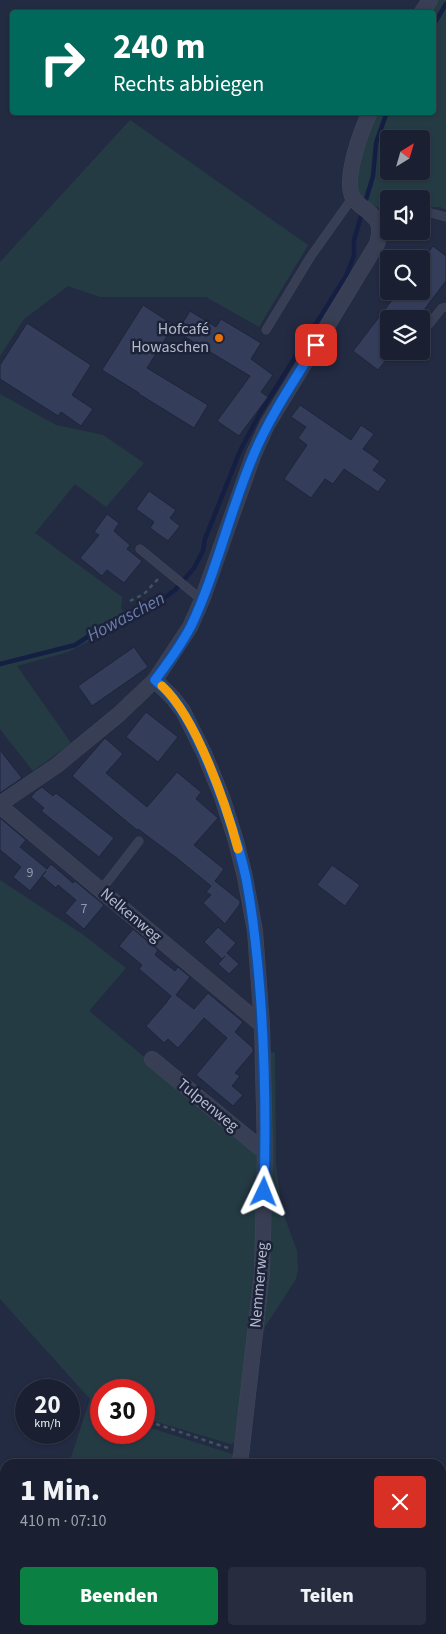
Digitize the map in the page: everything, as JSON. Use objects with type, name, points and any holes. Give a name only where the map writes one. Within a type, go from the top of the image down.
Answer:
[{"type":"street","points":[[0,805],[56,766],[123,710],[155,680],[186,635],[202,600],[250,465],[264,432],[377,244],[381,231],[379,218],[354,199],[350,190],[355,153],[369,115]]},
{"type":"street","name":"Nemmerweg","points":[[155,680],[174,698],[183,711],[196,736],[222,797],[245,877],[255,931],[262,1025],[265,1152],[262,1272],[240,1458]]},
{"type":"street","name":"Nelkenweg","points":[[0,805],[262,1025]]},
{"type":"street","name":"Tulpenweg","points":[[152,1059],[265,1152]]},
{"type":"lane","points":[[266,330],[311,256],[354,199]]},
{"type":"lane","points":[[430,214],[446,217]]},
{"type":"lane","points":[[430,323],[442,308],[446,307]]},
{"type":"lane","points":[[140,549],[202,600]]},
{"type":"lane","points":[[101,890],[139,840]]},
{"type":"path","points":[[130,601],[144,594],[166,571]]},
{"type":"path","points":[[156,1424],[240,1458]]},
{"type":"shaded area","points":[[436,0],[446,0],[446,210],[440,207],[430,207],[430,190],[380,190],[380,208],[368,203],[358,194],[358,172],[362,152],[376,115],[436,115],[436,10],[430,10]]},
{"type":"shaded area","points":[[130,120],[308,245],[259,327],[206,297],[100,297],[68,286],[24,319],[0,356],[0,262]]},
{"type":"shaded area","points":[[0,394],[56,425],[103,435],[144,463],[106,507],[75,484],[35,533],[122,597],[121,609],[126,614],[125,622],[68,652],[17,666],[71,743],[33,771],[0,729]]},
{"type":"shaded area","points":[[0,880],[82,934],[126,968],[89,1011],[260,1153],[259,1236],[236,1442],[231,1444],[155,1422],[155,1379],[90,1379],[90,1399],[80,1388],[80,1379],[72,1379],[0,1299]]},
{"type":"shaded area","points":[[270,1051],[275,1053],[276,1165],[282,1210],[297,1251],[298,1269],[296,1279],[265,1327],[258,1355],[272,1169]]},
{"type":"shaded area","points":[[90,1399],[90,1444],[155,1444],[155,1429],[235,1455],[235,1459],[71,1459],[75,1444],[80,1444],[80,1430]]},
{"type":"building","points":[[433,246],[446,256],[446,281],[424,310],[384,310],[392,300],[430,300],[430,250]]},
{"type":"building","points":[[143,305],[174,325],[147,368],[208,405],[194,428],[102,370]]},
{"type":"building","points":[[190,311],[216,327],[221,319],[261,343],[251,359],[273,375],[261,392],[268,397],[239,436],[217,421],[250,376],[177,332]]},
{"type":"building","points":[[380,316],[380,360],[386,360],[378,370],[353,351]]},
{"type":"building","points":[[27,323],[91,365],[72,395],[93,409],[81,426],[61,412],[58,416],[0,379],[0,365]]},
{"type":"building","points":[[300,405],[351,440],[361,425],[374,434],[363,449],[380,461],[373,470],[387,480],[378,492],[344,469],[333,484],[325,479],[311,498],[284,479],[307,445],[298,438],[306,427],[291,417]]},
{"type":"building","points":[[149,491],[176,510],[170,518],[180,526],[168,541],[150,528],[154,522],[136,509]]},
{"type":"building","points":[[107,514],[119,523],[114,531],[130,545],[127,549],[142,561],[124,583],[107,570],[102,576],[80,558],[99,535],[94,532]]},
{"type":"building","points":[[134,647],[148,667],[92,706],[78,686]]},
{"type":"building","points":[[146,712],[178,737],[158,762],[126,737]]},
{"type":"building","points":[[105,738],[123,754],[106,773],[147,807],[177,772],[201,792],[196,799],[218,818],[194,845],[224,869],[215,881],[240,901],[240,904],[225,924],[203,903],[211,895],[206,892],[211,886],[178,859],[137,830],[72,776]]},
{"type":"building","points":[[0,750],[22,778],[0,793]]},
{"type":"building","points":[[42,787],[53,796],[56,793],[114,838],[99,857],[41,811],[44,808],[31,797]]},
{"type":"building","points":[[0,818],[26,840],[20,847],[47,869],[51,864],[73,883],[75,881],[104,905],[84,929],[65,913],[76,900],[58,885],[56,888],[42,876],[30,891],[13,877],[21,867],[0,850]]},
{"type":"building","points":[[332,865],[360,885],[345,906],[317,885]]},
{"type":"building","points":[[218,927],[236,943],[227,953],[239,964],[229,974],[218,964],[225,956],[222,959],[204,942]]},
{"type":"building","points":[[133,929],[158,950],[155,955],[175,971],[178,967],[190,977],[176,995],[194,1009],[208,993],[243,1022],[235,1032],[253,1048],[253,1052],[235,1073],[240,1076],[232,1086],[243,1095],[233,1106],[196,1075],[227,1038],[204,1018],[178,1048],[168,1039],[164,1043],[146,1026],[171,996],[139,969],[142,965],[119,946]]},
{"type":"waterway","name":"Howaschen","points":[[436,21],[446,4]]},
{"type":"waterway","name":"Howaschen","points":[[0,664],[75,645],[109,623],[157,603],[175,590],[194,568],[203,551],[205,539],[240,451],[260,413],[346,276],[354,256],[354,240],[373,176],[376,143],[386,115]]},
{"type":"slow traffic","points":[[162,686],[183,711],[204,753],[222,797],[238,849]]},
{"type":"place","name":"Hofcafé Howaschen","points":[[219,338]]},
{"type":"route","points":[[264,1192],[262,1025],[255,931],[245,877],[222,797],[204,753],[183,711],[174,698],[155,680],[176,651],[190,627],[202,600],[224,541],[236,501],[267,425],[316,345]]}]
